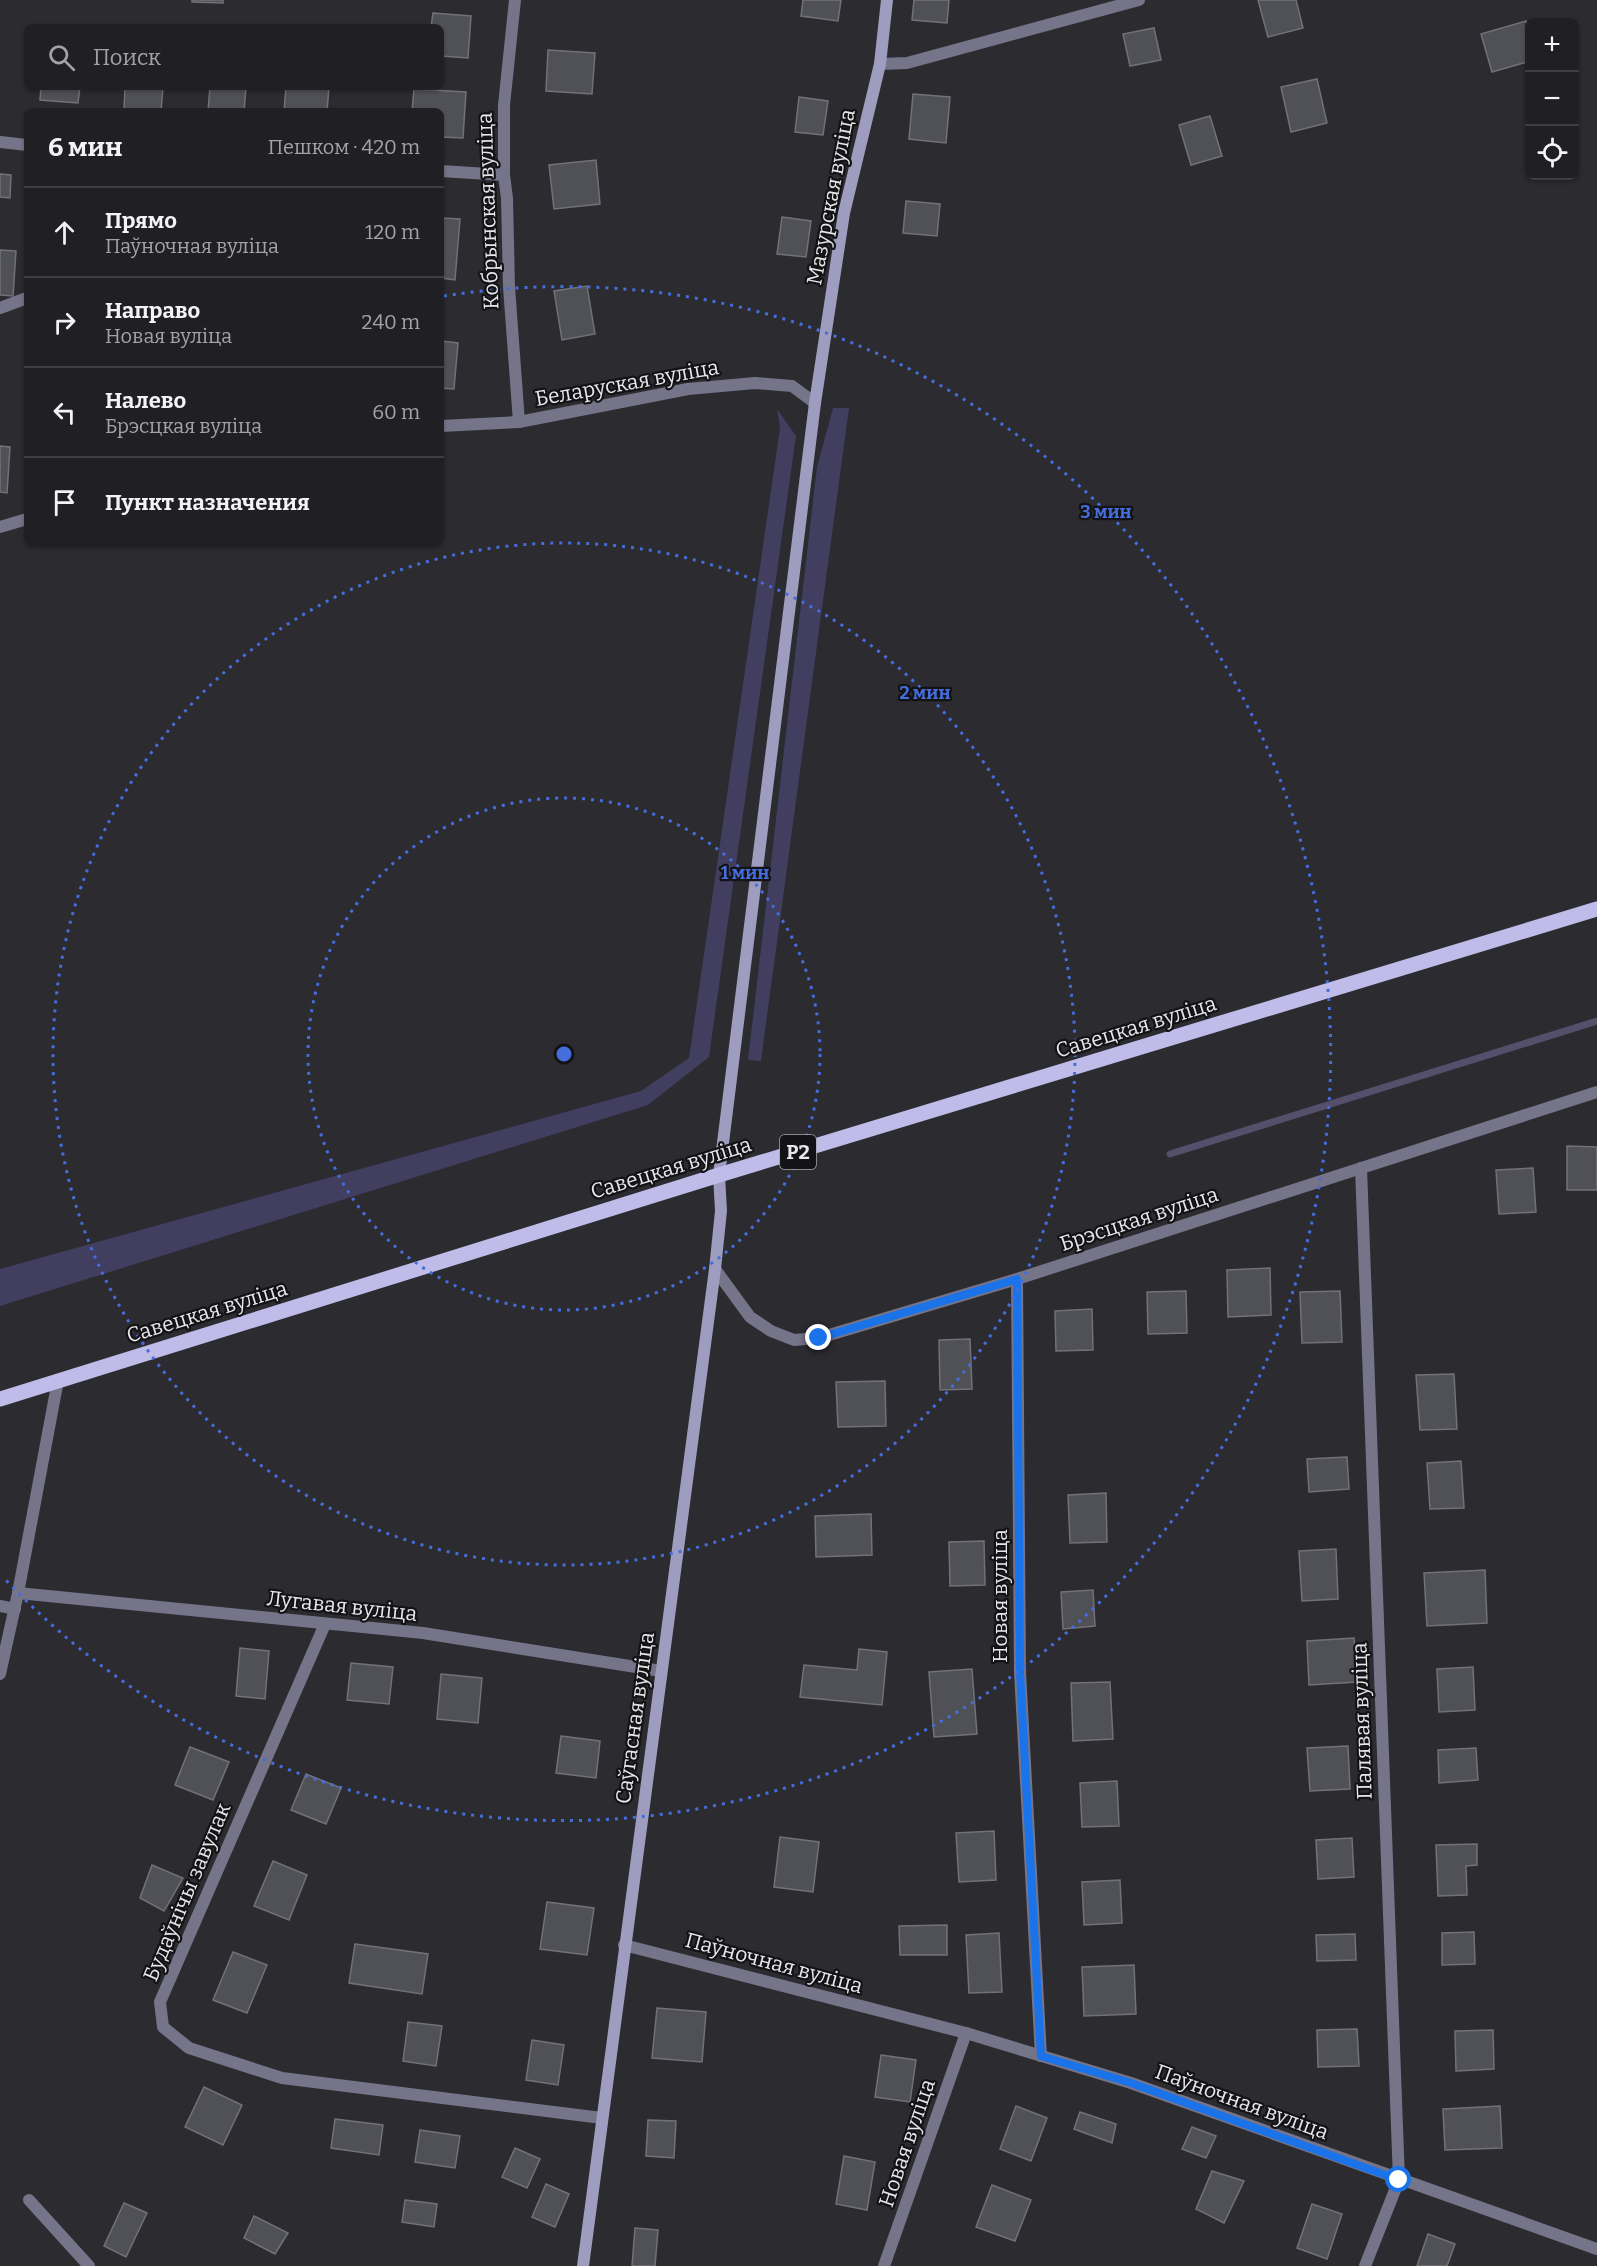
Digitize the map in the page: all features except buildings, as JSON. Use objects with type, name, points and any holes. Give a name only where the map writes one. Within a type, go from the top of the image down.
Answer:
[{"type":"main road","name":"Савецкая вуліца","points":[[0,1399],[718,1175],[1597,909]]},
{"type":"street","name":"Кобрынская вуліца","points":[[515,0],[504,105],[504,175],[519,422]]},
{"type":"street","name":"Мазурская вуліца","points":[[718,1175],[815,403],[844,213],[880,64],[888,0]]},
{"type":"street","points":[[880,64],[907,63],[1139,0]]},
{"type":"street","points":[[0,142],[24,144]]},
{"type":"street","points":[[444,171],[504,175]]},
{"type":"street","points":[[0,308],[24,299]]},
{"type":"street","name":"Беларуская вуліца","points":[[444,426],[519,422],[688,389],[755,383],[792,386],[815,403]]},
{"type":"street","points":[[0,527],[24,520]]},
{"type":"street","name":"Брэсцкая вуліца","points":[[715,1269],[750,1317],[771,1331],[794,1340],[819,1338],[1017,1279],[1597,1092]]},
{"type":"street","name":"Палявая вуліца","points":[[1361,1168],[1399,2180],[1365,2266]]},
{"type":"street","name":"Саўгасная вуліца","points":[[583,2266],[715,1269],[721,1211],[718,1175]]},
{"type":"street","name":"Новая вуліца","points":[[1017,1279],[1020,1672],[1041,2056]]},
{"type":"street","points":[[0,1674],[15,1609],[58,1380]]},
{"type":"street","name":"Лугавая вуліца","points":[[18,1593],[423,1633],[661,1671]]},
{"type":"street","points":[[0,1606],[15,1609]]},
{"type":"street","name":"Будаўнічы завулак","points":[[325,1624],[160,2002],[163,2027],[189,2048],[282,2078],[602,2118]]},
{"type":"street","name":"Паўночная вуліца","points":[[624,1945],[966,2033],[1131,2083],[1597,2249]]},
{"type":"street","name":"Новая вуліца","points":[[884,2266],[966,2033]]},
{"type":"street","points":[[29,2200],[89,2266]]},
{"type":"shaded area","points":[[833,408],[849,408],[761,1061],[748,1060],[817,467]]},
{"type":"shaded area","points":[[777,409],[796,436],[709,1057],[648,1105],[0,1306],[0,1269],[641,1091],[689,1058],[780,428]]},
{"type":"waterway","points":[[1170,1154],[1597,1021]]},
{"type":"route","points":[[819,1338],[1017,1279],[1020,1672],[1041,2056],[1131,2083],[1399,2180]]}]
